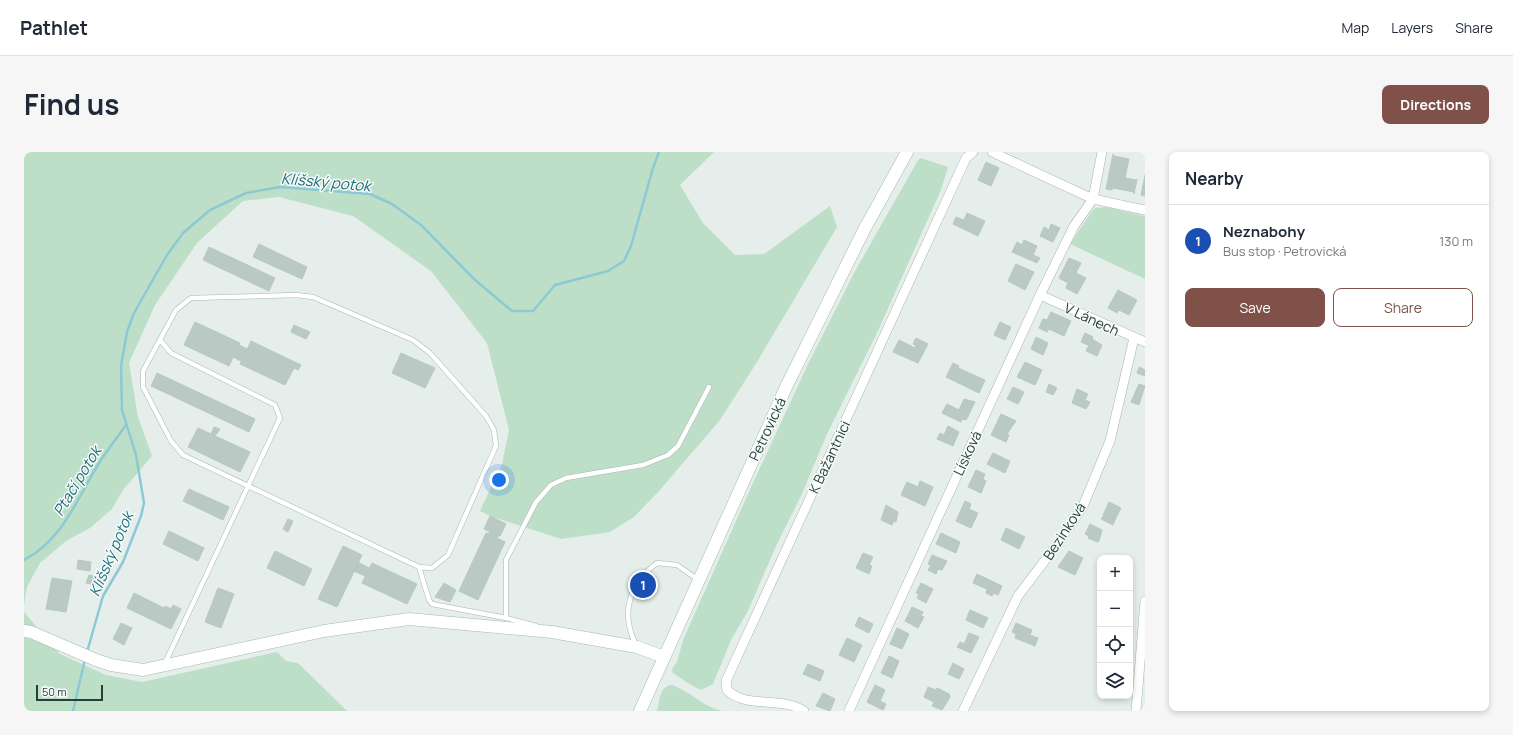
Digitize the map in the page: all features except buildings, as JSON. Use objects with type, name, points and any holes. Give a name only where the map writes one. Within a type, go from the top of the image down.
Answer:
[{"type":"street","name":"Petrovická","points":[[640,711],[788,385],[864,230],[907,152]]},
{"type":"street","name":"K Bažantnici","points":[[804,711],[789,704],[744,698],[733,695],[727,690],[726,681],[966,158],[973,152]]},
{"type":"street","points":[[992,152],[1093,199],[1145,210]]},
{"type":"street","points":[[1093,199],[1102,152]]},
{"type":"street","name":"Lísková","points":[[849,711],[1040,295],[1074,226],[1093,199]]},
{"type":"street","name":"V Lánech","points":[[1040,295],[1145,342]]},
{"type":"street","name":"Bezinková","points":[[963,711],[1018,596],[1059,542],[1083,506],[1110,441],[1134,338]]},
{"type":"street","points":[[1136,711],[1145,601]]},
{"type":"street","points":[[24,631],[31,632],[96,660],[143,670],[324,631],[409,619],[552,632],[637,647],[664,656]]},
{"type":"lane","points":[[296,295],[313,297],[413,340],[430,353],[486,416],[494,430],[496,446],[448,555],[432,568],[419,568],[183,455],[171,441],[143,387],[144,371],[160,340],[176,310],[192,298],[296,295]]},
{"type":"lane","points":[[160,340],[171,353],[275,405],[280,418],[163,666]]},
{"type":"lane","points":[[506,618],[506,560],[536,502],[551,485],[566,478],[643,465],[668,455],[678,446],[709,387]]},
{"type":"lane","points":[[637,647],[629,632],[627,615],[630,602],[645,573],[657,563],[677,565],[699,580]]},
{"type":"lane","points":[[419,568],[429,600],[432,604],[506,618],[552,632]]},
{"type":"green space","points":[[24,152],[714,152],[680,185],[703,223],[735,255],[764,254],[830,206],[837,227],[757,362],[720,420],[659,491],[634,517],[610,532],[561,539],[490,516],[480,511],[502,464],[509,430],[487,343],[431,271],[353,216],[279,197],[243,201],[197,243],[155,305],[129,363],[138,417],[152,456],[123,490],[112,509],[90,528],[66,541],[40,563],[27,587],[24,605]]},
{"type":"green space","points":[[921,158],[948,167],[941,190],[877,333],[827,434],[802,494],[776,546],[748,611],[731,640],[713,684],[701,690],[673,673],[672,669],[677,662],[683,640],[808,364],[854,273],[918,160]]},
{"type":"green space","points":[[1106,207],[1145,216],[1145,279],[1070,244],[1092,211],[1095,208]]},
{"type":"green space","points":[[24,612],[60,654],[106,675],[142,682],[277,652],[286,661],[298,663],[347,711],[24,711]]},
{"type":"green space","points":[[672,685],[722,711],[657,711],[662,691],[668,686]]},
{"type":"waterway","name":"Klíšský potok","points":[[87,652],[103,596],[123,562],[141,516],[144,503],[136,455],[122,410],[121,366],[127,332],[134,313],[167,255],[183,233],[210,210],[246,193],[280,187],[370,194],[392,204],[421,225],[474,279],[512,311],[533,311],[555,285],[608,271],[624,261],[631,246],[659,152]]},
{"type":"waterway","name":"Ptačí potok","points":[[24,560],[37,552],[58,532],[99,462],[126,425]]},
{"type":"waterway","name":"Klíšský potok","points":[[73,711],[85,659]]},
{"type":"place","name":"Neznabohy","points":[[643,585]]}]
